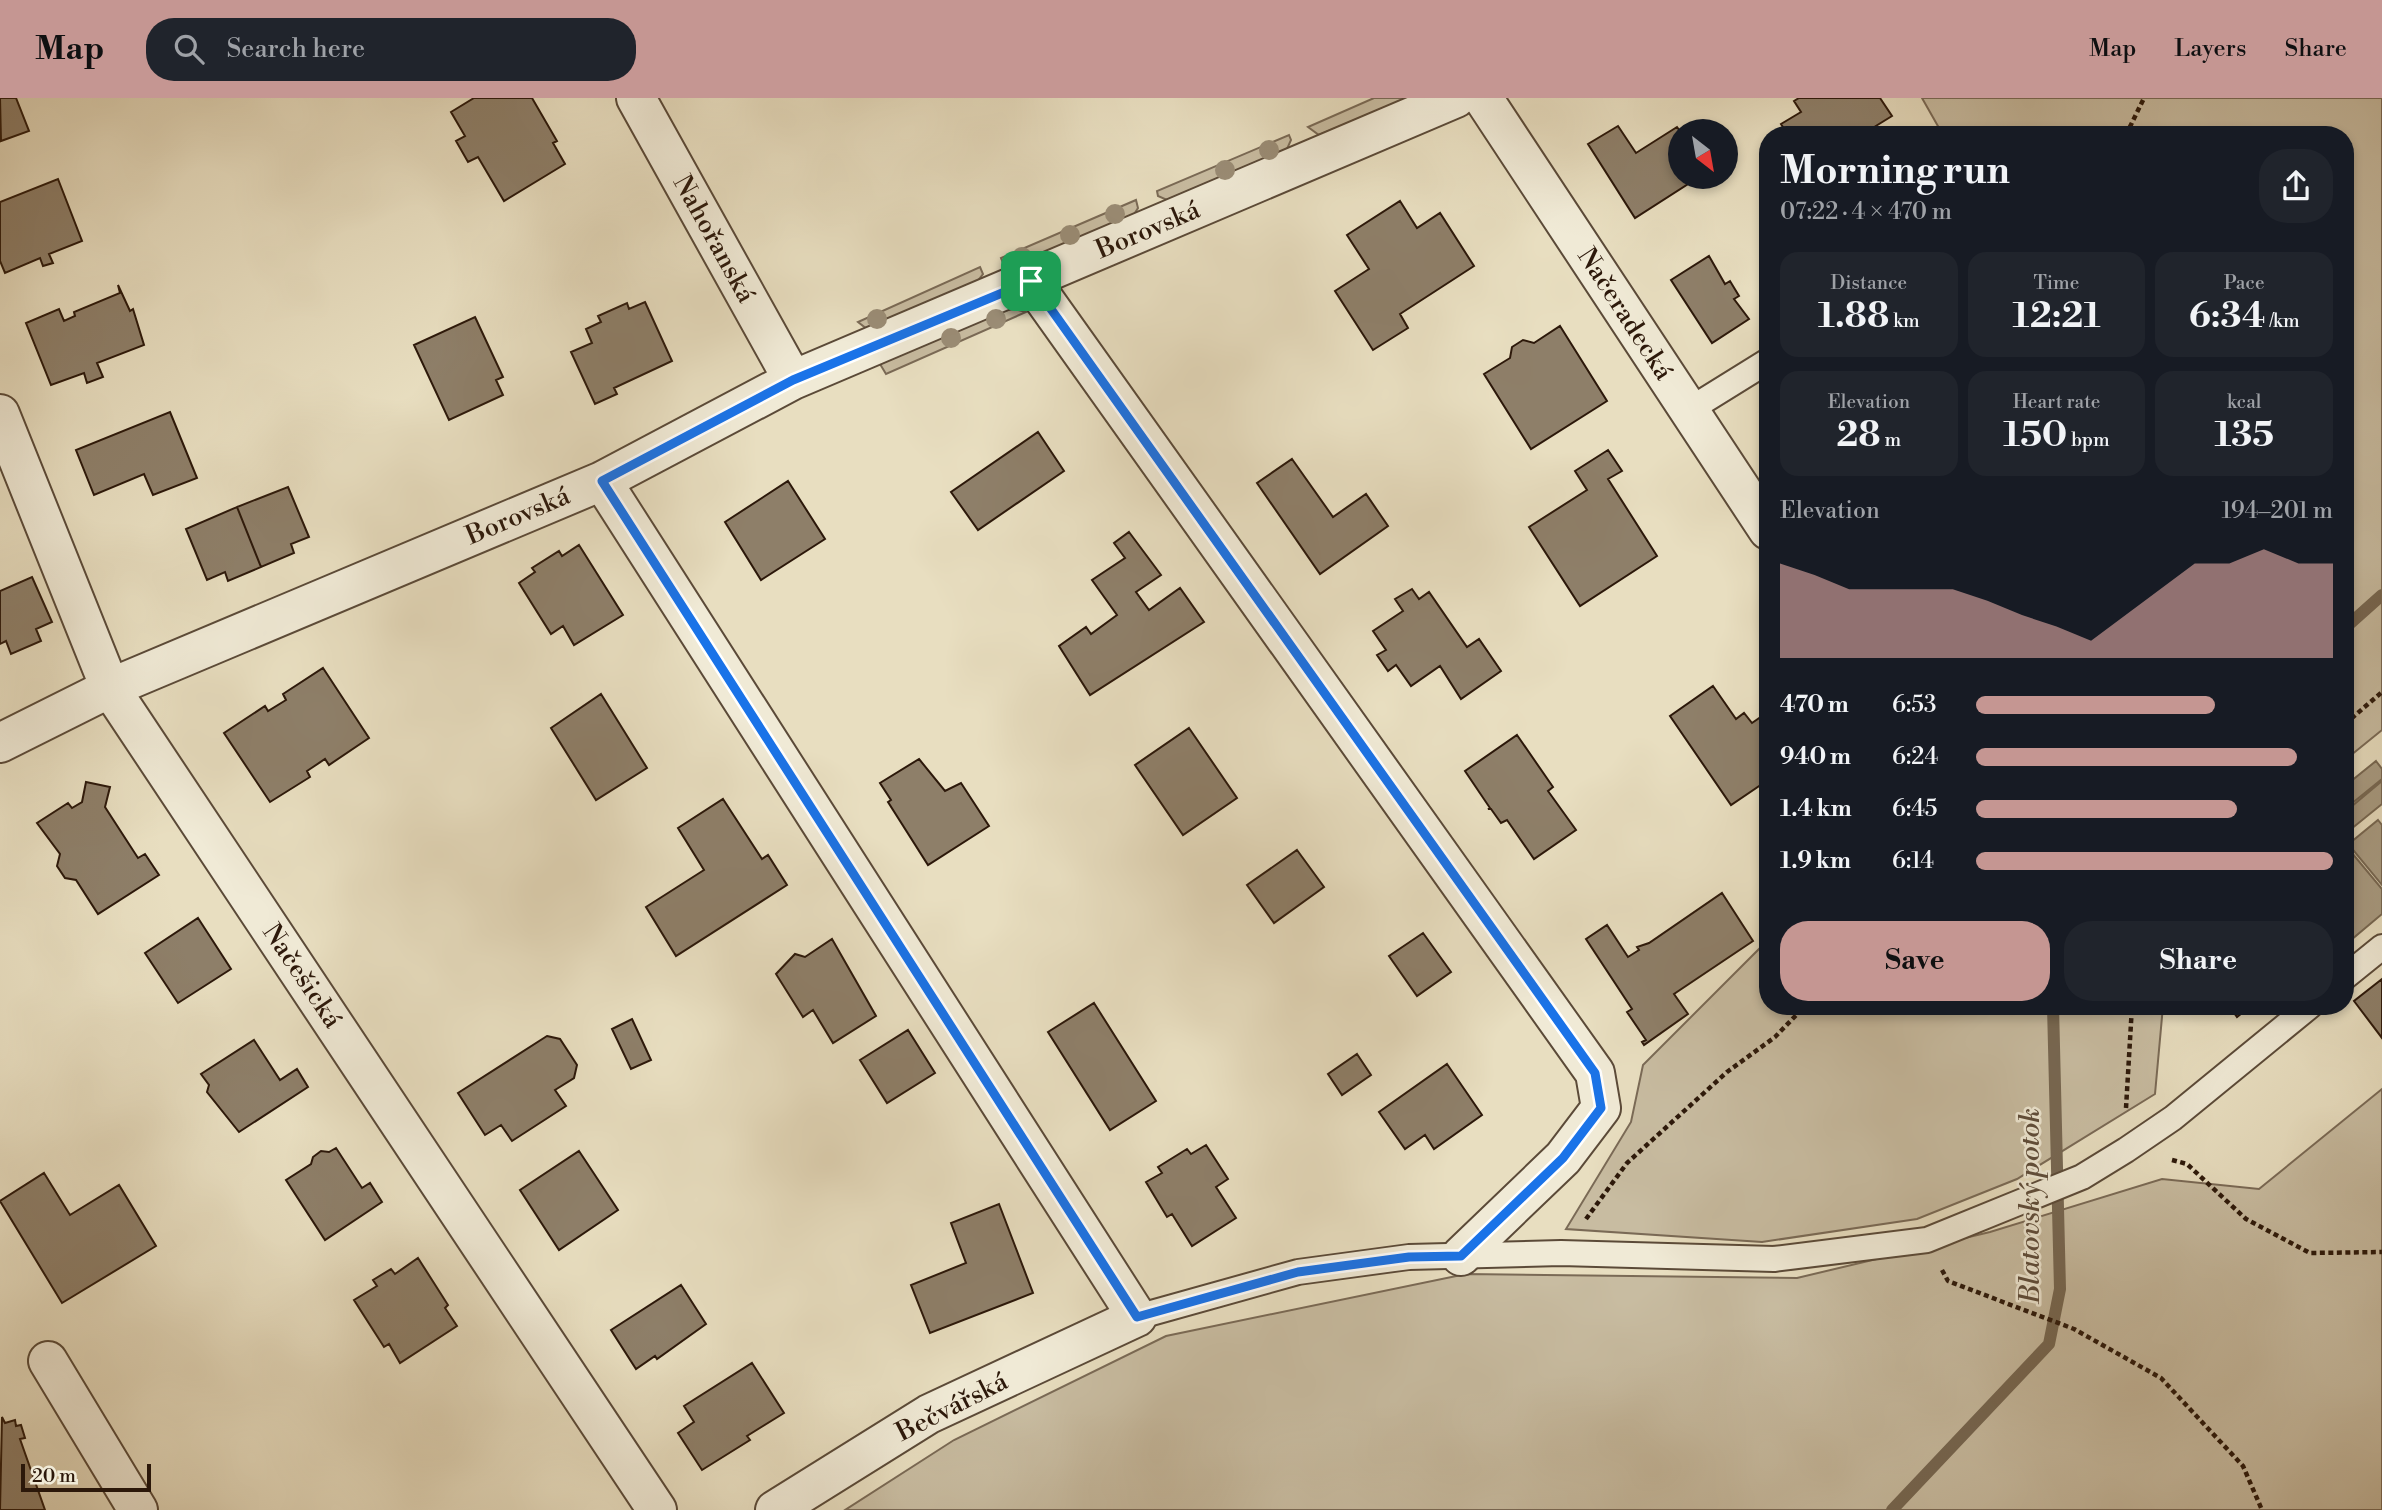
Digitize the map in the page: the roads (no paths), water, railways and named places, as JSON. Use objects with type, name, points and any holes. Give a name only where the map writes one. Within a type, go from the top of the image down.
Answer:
[{"type":"street","name":"Nahořanská","points":[[636,98],[793,380]]},
{"type":"street","name":"Borovská","points":[[0,743],[110,688],[602,481],[793,380],[1456,98]]},
{"type":"street","name":"Načeradecká","points":[[1483,98],[1759,516]]},
{"type":"street","points":[[1031,281],[1595,1073],[1601,1108],[1563,1158],[1461,1256]]},
{"type":"street","name":"Načešická","points":[[0,414],[110,688],[657,1510]]},
{"type":"street","points":[[602,481],[1137,1317]]},
{"type":"street","name":"Bečvářská","points":[[775,1510],[929,1414],[1137,1317]]},
{"type":"street","points":[[48,1361],[138,1510]]},
{"type":"lane","points":[[1689,410],[1759,367]]},
{"type":"lane","points":[[2354,970],[2382,947]]},
{"type":"lane","points":[[1137,1317],[1298,1272],[1409,1257],[1561,1253],[1774,1259],[1927,1240],[2082,1177],[2173,1118],[2299,1015]]},
{"type":"waterway","name":"Blatovský potok","points":[[2354,620],[2382,595]]},
{"type":"waterway","name":"Blatovský potok","points":[[1892,1510],[2049,1344],[2060,1289],[2053,1015]]}]
